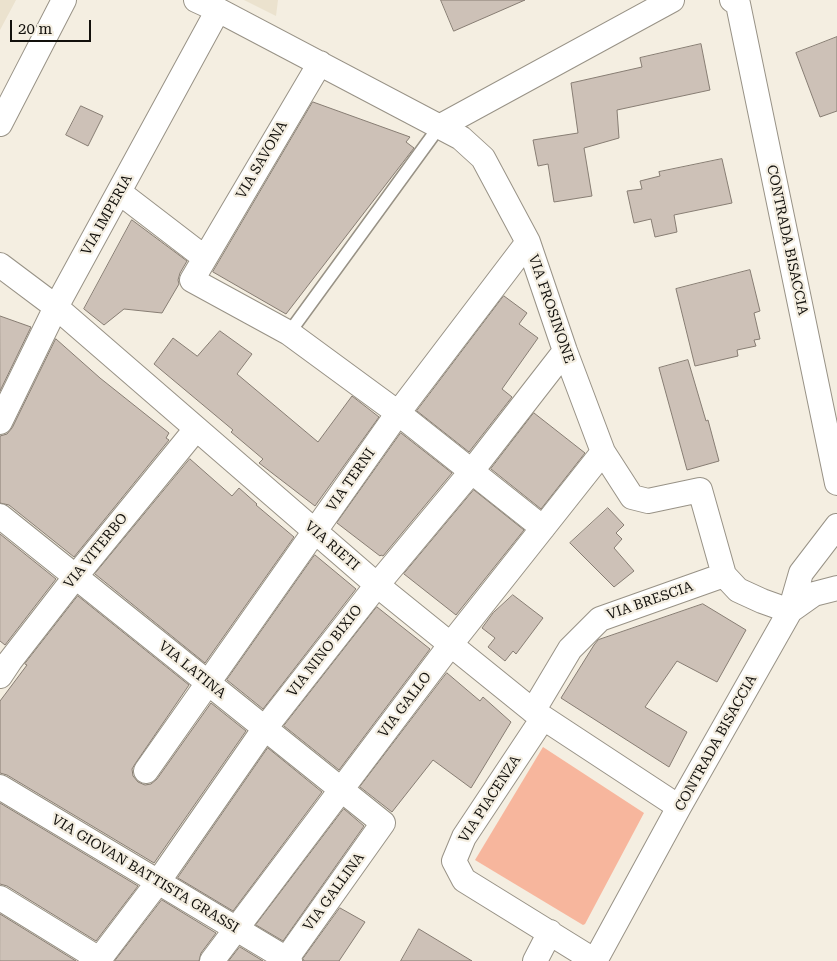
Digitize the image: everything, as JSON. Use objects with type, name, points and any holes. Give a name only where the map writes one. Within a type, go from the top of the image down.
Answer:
[{"type":"street","points":[[0,124],[64,0]]},
{"type":"street","name":"VIA FROSINONE","points":[[196,0],[462,138],[483,158],[528,242],[565,351],[604,452],[632,497],[648,502],[700,490],[724,575]]},
{"type":"street","points":[[440,127],[672,0]]},
{"type":"street","name":"CONTRADA BISACCIA","points":[[732,0],[738,4],[837,483]]},
{"type":"street","name":"VIA IMPERIA","points":[[0,422],[56,308],[218,10]]},
{"type":"street","name":"VIA SAVONA","points":[[289,333],[192,280],[320,63]]},
{"type":"street","points":[[119,192],[205,258]]},
{"type":"street","name":"VIA TERNI","points":[[146,771],[398,413],[528,242]]},
{"type":"street","name":"VIA RIETI","points":[[0,265],[56,308],[377,585],[538,715],[679,807]]},
{"type":"street","points":[[289,333],[398,413],[543,528]]},
{"type":"street","name":"VIA NINO BIXIO","points":[[98,960],[158,882],[265,728],[377,585],[471,472],[565,351]]},
{"type":"street","name":"VIA VITERBO","points":[[0,676],[76,576],[196,429]]},
{"type":"street","name":"VIA GALLO","points":[[212,961],[451,644],[604,452]]},
{"type":"street","name":"VIA LATINA","points":[[0,516],[384,823]]},
{"type":"street","name":"CONTRADA BISACCIA","points":[[595,961],[679,807],[790,611],[801,573],[837,526]]},
{"type":"street","points":[[724,575],[738,590],[790,611],[814,594],[837,588]]},
{"type":"street","name":"VIA BRESCIA","points":[[538,715],[570,649],[600,619],[724,575]]},
{"type":"street","name":"VIA PIACENZA","points":[[538,715],[464,837],[454,862],[464,880],[595,961]]},
{"type":"street","name":"VIA GIOVAN BATTISTA GRASSI","points":[[0,787],[287,960]]},
{"type":"street","name":"VIA GALLINA","points":[[287,960],[384,823]]},
{"type":"street","points":[[0,898],[98,960]]},
{"type":"street","points":[[535,961],[550,932]]},
{"type":"lane","points":[[289,333],[440,127]]},
{"type":"shaded area","points":[[0,0],[16,0],[0,30]]},
{"type":"shaded area","points":[[244,0],[278,0],[276,16]]},
{"type":"shaded area","points":[[543,747],[644,813],[583,925],[475,860]]},
{"type":"building","points":[[441,0],[525,0],[454,31]]},
{"type":"building","points":[[837,37],[837,111],[820,117],[796,53]]},
{"type":"building","points":[[701,44],[710,90],[617,110],[619,138],[584,148],[592,196],[554,202],[548,164],[538,166],[533,140],[578,133],[571,83],[642,67],[640,58]]},
{"type":"building","points":[[313,102],[410,137],[406,142],[414,148],[286,314],[213,272]]},
{"type":"building","points":[[81,106],[103,116],[88,146],[66,135]]},
{"type":"building","points":[[722,159],[732,203],[674,215],[677,232],[655,237],[651,219],[634,223],[627,191],[642,189],[640,181],[660,176],[659,172]]},
{"type":"building","points":[[132,220],[187,261],[180,273],[179,284],[162,313],[124,309],[104,325],[84,309]]},
{"type":"building","points":[[750,270],[760,311],[754,313],[760,339],[754,340],[756,346],[737,350],[738,356],[695,366],[676,289]]},
{"type":"building","points":[[504,296],[527,313],[519,324],[538,338],[502,389],[512,397],[469,452],[417,411]]},
{"type":"building","points":[[0,316],[31,327],[0,391]]},
{"type":"building","points":[[220,331],[252,354],[237,374],[318,442],[352,396],[379,417],[315,506],[259,463],[263,459],[231,432],[233,430],[154,364],[173,338],[197,356]]},
{"type":"building","points":[[56,339],[100,378],[169,433],[166,438],[169,440],[74,557],[9,505],[0,503],[0,436],[7,434],[12,428]]},
{"type":"building","points":[[688,360],[706,421],[708,420],[719,461],[687,470],[659,368]]},
{"type":"building","points":[[534,413],[585,453],[541,509],[491,469]]},
{"type":"building","points":[[401,433],[452,473],[383,556],[380,556],[337,523]]},
{"type":"building","points":[[190,459],[232,496],[239,488],[294,537],[205,663],[95,574]]},
{"type":"building","points":[[474,490],[524,530],[456,615],[404,574]]},
{"type":"building","points":[[608,508],[624,525],[616,533],[622,539],[614,548],[634,571],[614,587],[570,543]]},
{"type":"building","points":[[0,534],[56,579],[5,645],[0,641]]},
{"type":"building","points":[[315,555],[356,589],[263,709],[227,680]]},
{"type":"building","points":[[513,595],[543,618],[516,654],[513,651],[505,661],[488,647],[495,638],[482,628],[493,613]]},
{"type":"building","points":[[78,596],[189,685],[132,769],[133,776],[138,782],[145,785],[151,784],[157,779],[211,703],[246,731],[154,863],[7,775],[0,773],[0,701],[27,665],[25,664]]},
{"type":"building","points":[[703,604],[746,630],[717,682],[677,661],[645,707],[687,732],[669,767],[561,698],[598,640]]},
{"type":"building","points":[[377,607],[430,649],[339,770],[284,726]]},
{"type":"building","points":[[447,673],[480,701],[483,697],[511,722],[471,788],[433,760],[392,812],[360,787]]},
{"type":"building","points":[[268,748],[322,792],[233,911],[178,878]]},
{"type":"building","points":[[0,803],[138,886],[96,941],[7,886],[0,884]]},
{"type":"building","points":[[344,809],[364,826],[283,941],[256,925]]},
{"type":"building","points":[[162,900],[216,933],[201,953],[199,961],[115,961]]},
{"type":"building","points":[[340,908],[365,922],[339,961],[304,961],[303,959]]},
{"type":"building","points":[[0,914],[76,961],[0,961]]},
{"type":"building","points":[[419,929],[472,961],[401,961]]},
{"type":"building","points":[[240,947],[263,961],[229,961]]}]
